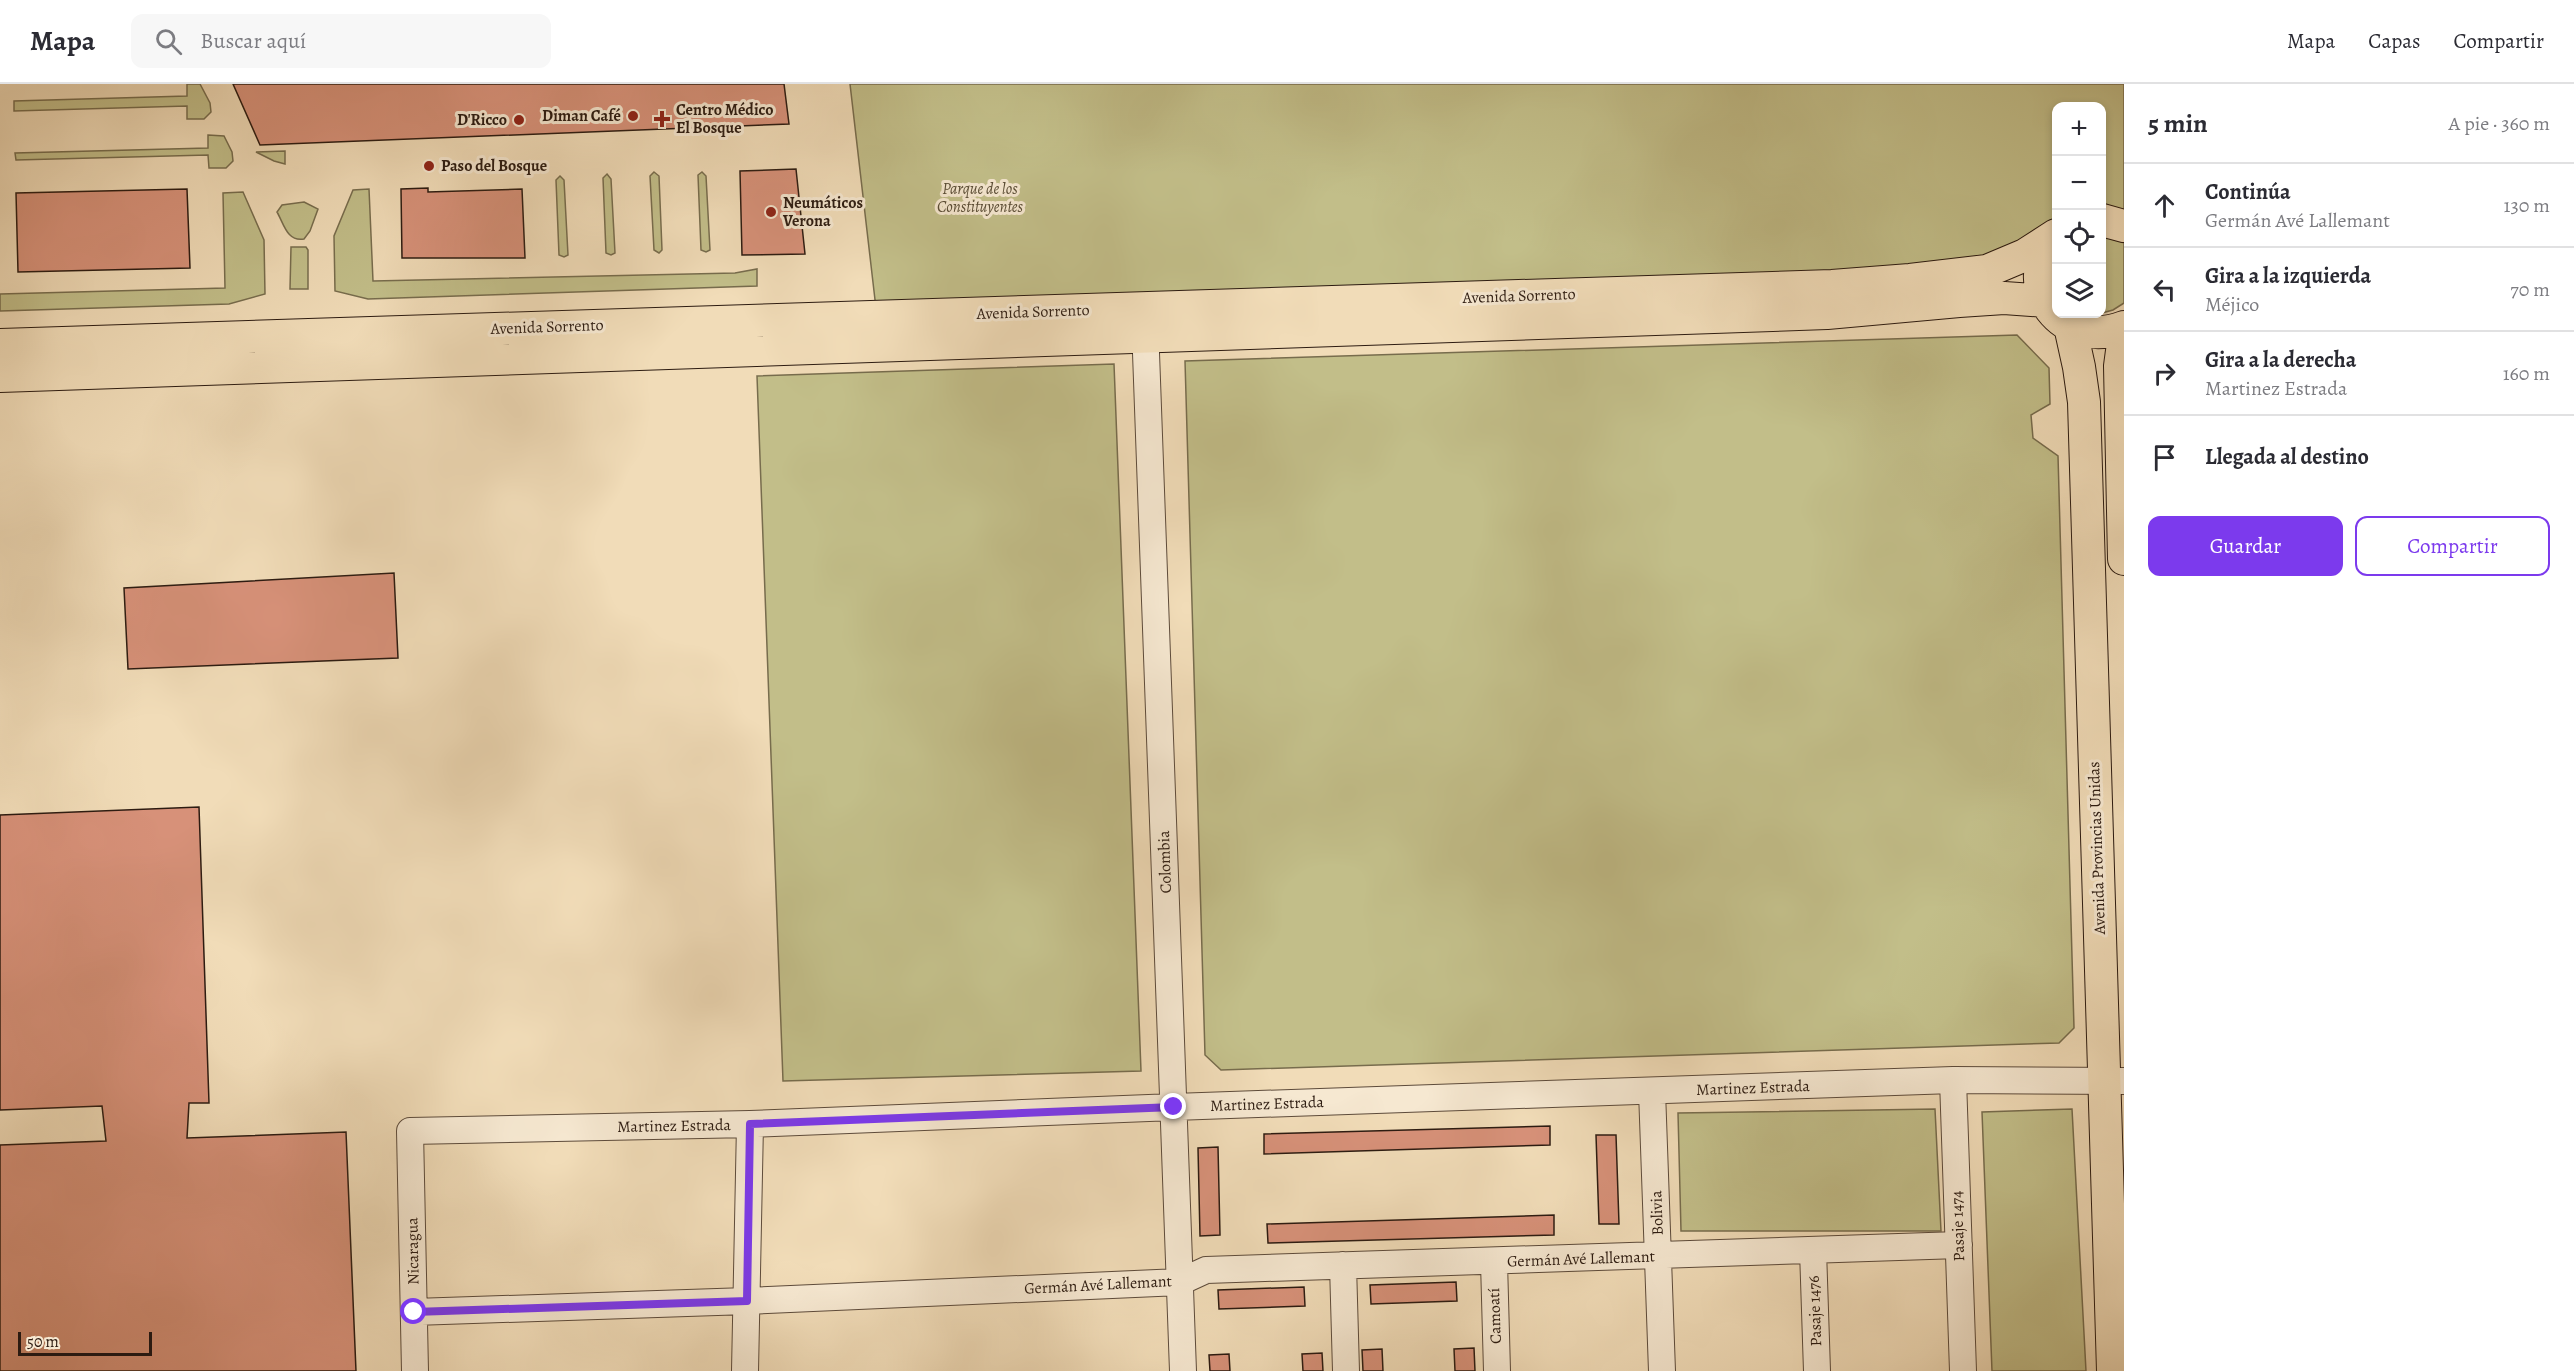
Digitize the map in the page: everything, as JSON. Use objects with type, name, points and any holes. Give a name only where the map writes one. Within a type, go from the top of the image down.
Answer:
[{"type":"main road","points":[[2106,221],[2124,226]]},
{"type":"main road","name":"Avenida Sorrento","points":[[0,345],[1832,286],[1910,280],[1987,270],[2025,255],[2052,238]]},
{"type":"main road","points":[[2052,242],[2041,265],[2041,286],[2046,301],[2060,320],[2070,326],[2098,334],[2124,327]]},
{"type":"main road","name":"Avenida Sorrento","points":[[0,376],[1827,313],[2004,298],[2046,301]]},
{"type":"main road","name":"Avenida Provincias Unidas","points":[[2070,326],[2084,402],[2114,1082],[2113,1371]]},
{"type":"main road","points":[[2124,336],[2120,366],[2120,396],[2124,559]]},
{"type":"street","name":"Colombia","points":[[1146,353],[1183,1371]]},
{"type":"street","name":"Martinez Estrada","points":[[410,1131],[750,1124],[1953,1080],[2114,1082]]},
{"type":"street","name":"Pasaje 1474","points":[[1953,1080],[1963,1371]]},
{"type":"street","name":"Bolivia","points":[[1652,1091],[1662,1371]]},
{"type":"street","points":[[745,1371],[750,1124]]},
{"type":"street","name":"Nicaragua","points":[[410,1131],[415,1371]]},
{"type":"street","name":"Germán Avé Lallemant","points":[[414,1312],[747,1301],[1180,1282],[1206,1270],[1959,1245]]},
{"type":"street","name":"Pasaje 1476","points":[[1814,1250],[1817,1371]]},
{"type":"street","name":"Camoatí","points":[[1494,1262],[1497,1371]]},
{"type":"street","points":[[1342,1265],[1346,1371]]},
{"type":"green space","points":[[187,84],[200,84],[210,103],[211,112],[204,119],[187,119],[187,106],[14,111],[14,101],[187,96]]},
{"type":"green space","name":"Parque de los Constituyentes","points":[[850,84],[2124,84],[2124,226],[2106,221],[2106,102],[2052,102],[2052,237],[1987,271],[877,317]]},
{"type":"green space","points":[[208,135],[224,136],[232,152],[233,161],[226,168],[209,168],[208,155],[16,160],[15,153],[208,148]]},
{"type":"green space","points":[[285,151],[285,164],[256,152]]},
{"type":"green space","points":[[654,172],[659,176],[662,250],[659,253],[654,250],[650,176]]},
{"type":"green space","points":[[702,172],[706,176],[710,250],[706,252],[701,250],[698,175]]},
{"type":"green space","points":[[607,174],[611,179],[615,253],[611,255],[606,253],[603,178]]},
{"type":"green space","points":[[560,176],[564,180],[568,255],[564,257],[559,255],[556,180]]},
{"type":"green space","points":[[369,189],[373,281],[735,273],[757,269],[757,286],[368,299],[335,291],[334,236],[353,190]]},
{"type":"green space","points":[[243,192],[264,240],[265,294],[229,304],[0,311],[0,294],[225,288],[223,193]]},
{"type":"green space","points":[[304,202],[318,209],[310,231],[304,239],[298,239],[290,235],[277,212],[282,205]]},
{"type":"green space","points":[[2106,235],[2124,243],[2124,303],[2106,312]]},
{"type":"green space","points":[[291,247],[306,247],[308,250],[308,289],[290,289]]},
{"type":"green space","points":[[2017,335],[2049,368],[2050,404],[2031,415],[2033,438],[2058,456],[2074,1028],[2059,1043],[1221,1070],[1205,1055],[1185,361]]},
{"type":"green space","points":[[1114,364],[1141,1071],[783,1081],[757,376]]},
{"type":"green space","points":[[1935,1109],[1941,1231],[1681,1231],[1678,1113]]},
{"type":"green space","points":[[2072,1109],[2086,1371],[1992,1371],[1982,1112]]},
{"type":"building","points":[[233,84],[784,84],[789,124],[260,145]]},
{"type":"building","name":"Neumáticos Verona","points":[[796,169],[805,254],[742,255],[740,171]]},
{"type":"building","points":[[428,188],[428,192],[522,189],[525,258],[402,258],[401,189]]},
{"type":"building","points":[[187,189],[190,268],[18,272],[16,193]]},
{"type":"building","points":[[394,573],[398,658],[128,669],[124,588]]},
{"type":"building","points":[[199,807],[209,1103],[189,1103],[187,1138],[346,1132],[356,1371],[0,1371],[0,1145],[106,1141],[102,1106],[0,1110],[0,815]]},
{"type":"building","points":[[1550,1126],[1550,1145],[1264,1154],[1264,1134]]},
{"type":"building","points":[[1596,1135],[1616,1135],[1619,1224],[1599,1224]]},
{"type":"building","points":[[1218,1147],[1220,1235],[1200,1236],[1198,1148]]},
{"type":"building","points":[[1554,1215],[1554,1235],[1268,1243],[1267,1224]]},
{"type":"building","points":[[1456,1282],[1457,1301],[1371,1304],[1370,1285]]},
{"type":"building","points":[[1304,1287],[1305,1306],[1219,1309],[1218,1290]]},
{"type":"building","points":[[1474,1348],[1475,1371],[1455,1371],[1454,1349]]},
{"type":"building","points":[[1382,1349],[1383,1371],[1363,1371],[1362,1350]]},
{"type":"building","points":[[1322,1353],[1323,1371],[1303,1371],[1302,1354]]},
{"type":"building","points":[[1229,1354],[1230,1371],[1210,1371],[1209,1355]]},
{"type":"place","name":"Diman Café","points":[[633,116]]},
{"type":"place","name":"Centro Médico El Bosque","points":[[662,119]]},
{"type":"place","name":"D'Ricco","points":[[519,120]]},
{"type":"place","name":"Paso del Bosque","points":[[429,166]]},
{"type":"place","name":"Neumáticos Verona","points":[[771,212]]},
{"type":"route","points":[[414,1312],[747,1301],[750,1124],[1174,1107]]}]
